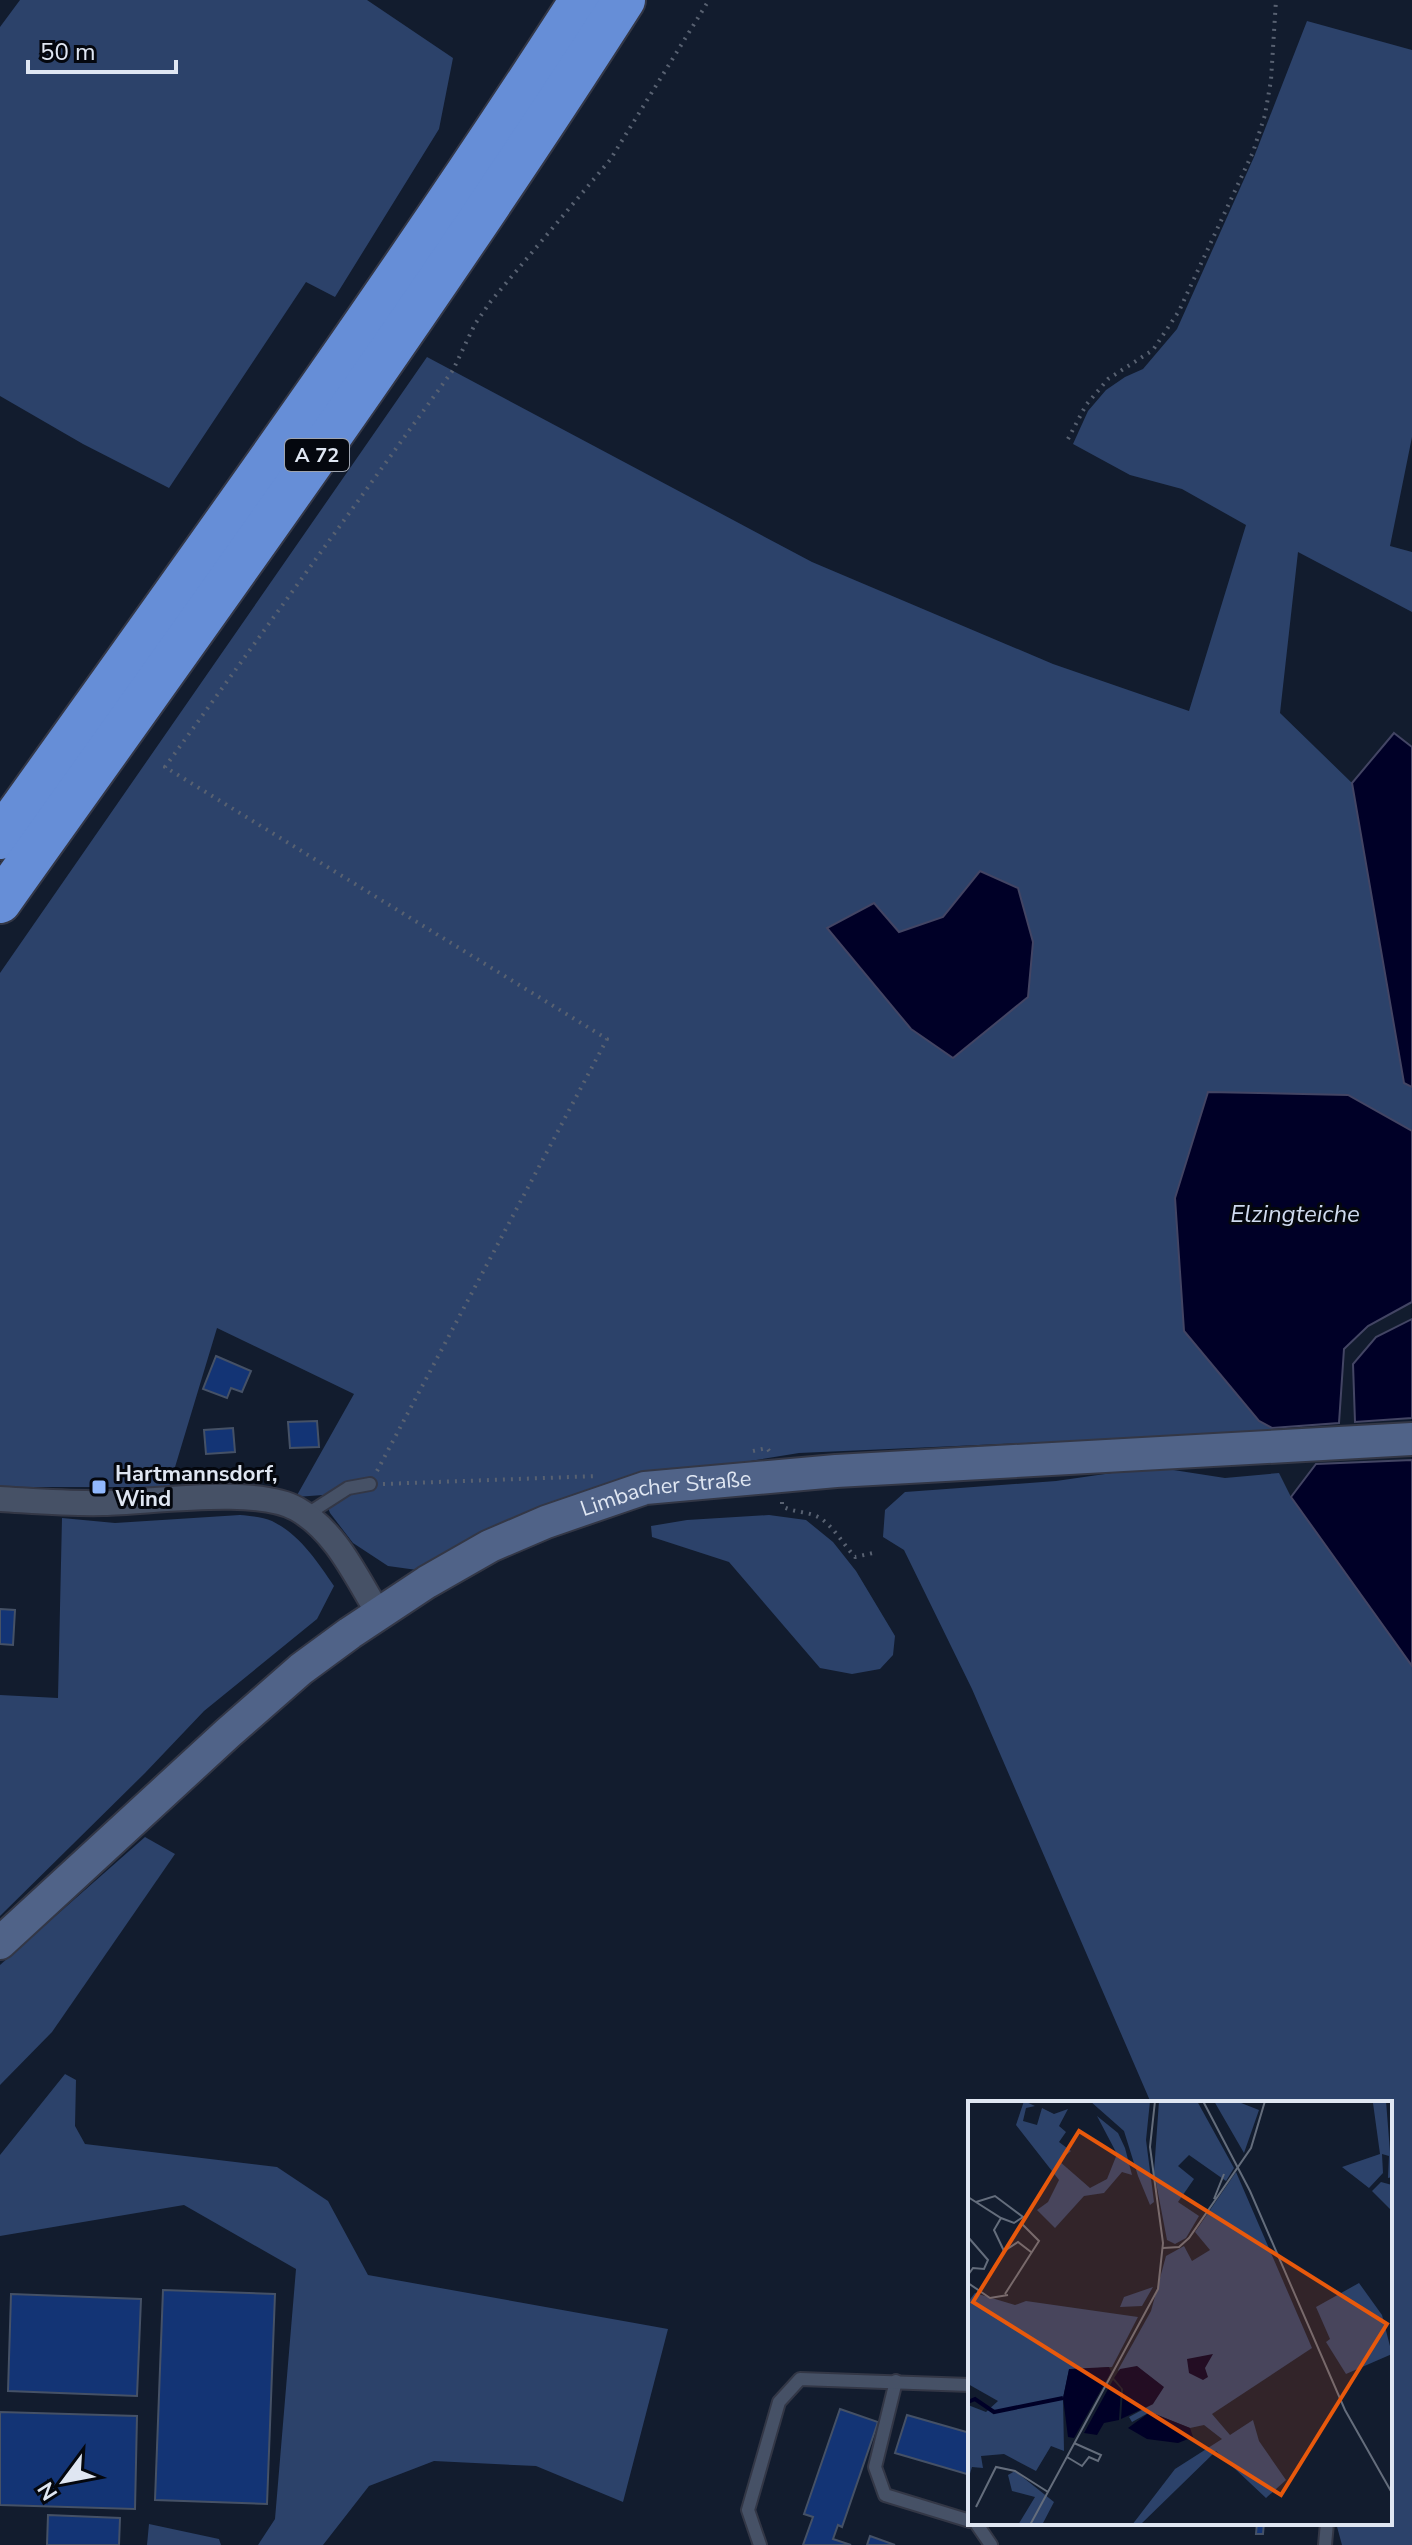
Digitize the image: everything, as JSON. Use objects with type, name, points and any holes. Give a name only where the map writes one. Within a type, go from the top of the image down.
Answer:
[{"type":"highway","name":"A 72","points":[[0,838],[314,396],[581,0]]},
{"type":"highway","name":"A 72","points":[[0,902],[333,433],[556,106],[624,0]]},
{"type":"main road","name":"Limbacher Straße","points":[[0,1943],[301,1669],[427,1582],[490,1546],[546,1522],[645,1488],[836,1471],[1412,1439]]},
{"type":"street","points":[[0,1499],[92,1503],[228,1497],[277,1501],[295,1507],[315,1521],[350,1563],[379,1614]]},
{"type":"lane","points":[[306,1515],[348,1488],[370,1484]]},
{"type":"lane","points":[[760,2545],[748,2510],[779,2402],[800,2379],[968,2385]]},
{"type":"lane","points":[[896,2381],[875,2467],[885,2495],[968,2520]]},
{"type":"lane","points":[[977,2525],[991,2545]]},
{"type":"lane","points":[[1325,2545],[1327,2525]]},
{"type":"path","points":[[370,1484],[607,1039],[165,767],[453,370],[475,324],[491,301],[610,160],[709,0]]},
{"type":"path","points":[[1068,439],[1086,405],[1108,379],[1153,350],[1179,311],[1253,152],[1265,115],[1271,80],[1276,0]]},
{"type":"path","points":[[752,1451],[767,1448],[775,1457],[782,1506],[822,1519],[855,1557],[873,1553]]},
{"type":"path","points":[[370,1484],[602,1475]]},
{"type":"shaded area","points":[[20,0],[367,0],[453,58],[439,129],[335,297],[306,282],[169,488],[83,444],[0,396],[0,27]]},
{"type":"shaded area","points":[[1307,21],[1412,50],[1412,437],[1390,546],[1412,552],[1412,612],[1298,552],[1280,713],[1352,783],[1404,1082],[1412,1087],[1412,1131],[1348,1095],[1259,1421],[1274,1432],[799,1453],[641,1479],[549,1503],[417,1570],[388,1566],[353,1543],[330,1513],[323,1495],[296,1497],[354,1394],[217,1328],[169,1487],[0,1487],[0,973],[427,357],[812,562],[1053,664],[1189,711],[1246,525],[1182,489],[1130,475],[1073,444],[1088,411],[1106,390],[1143,369],[1177,329],[1254,157]],"holes":[[[980,871],[1018,888],[1033,942],[828,928],[874,904],[899,932],[943,917]]]},
{"type":"shaded area","points":[[1154,1467],[1225,1478],[1279,1473],[1291,1497],[1412,1666],[1412,2545],[1342,2545],[1337,2525],[1392,2525],[1392,2101],[1150,2101],[972,1689],[904,1550],[883,1537],[885,1510],[905,1492],[1056,1481]]},
{"type":"shaded area","points":[[240,1515],[272,1521],[282,1527],[307,1549],[321,1567],[334,1586],[317,1619],[204,1711],[0,1916],[0,1695],[58,1698],[62,1518],[115,1523]]},
{"type":"shaded area","points":[[769,1515],[806,1520],[833,1542],[856,1571],[895,1636],[893,1655],[880,1669],[852,1674],[820,1668],[729,1562],[652,1537],[651,1526],[687,1520]]},
{"type":"shaded area","points":[[145,1837],[175,1854],[52,2032],[0,2085],[0,1965]]},
{"type":"shaded area","points":[[65,2074],[76,2080],[75,2126],[85,2144],[277,2167],[328,2201],[368,2275],[668,2329],[623,2502],[536,2466],[434,2461],[369,2486],[323,2545],[258,2545],[275,2519],[296,2269],[184,2205],[0,2236],[0,2155]]},
{"type":"shaded area","points":[[149,2524],[219,2539],[221,2545],[147,2545]]},
{"type":"water","points":[[1394,733],[1412,747],[1412,1087],[1404,1083],[1352,783]]},
{"type":"water","points":[[980,871],[1018,888],[1033,942],[1028,997],[953,1058],[911,1029],[827,928],[874,903],[899,932],[943,917]]},
{"type":"water","name":"Elzingteiche","points":[[1208,1092],[1348,1095],[1412,1131],[1412,1302],[1368,1326],[1344,1349],[1339,1423],[1272,1428],[1259,1421],[1184,1331],[1175,1198]]},
{"type":"water","points":[[1412,1319],[1412,1418],[1355,1422],[1353,1364],[1376,1337]]},
{"type":"water","points":[[1412,1460],[1412,1666],[1291,1497],[1316,1464]]},
{"type":"building","points":[[216,1356],[251,1371],[242,1392],[231,1388],[227,1398],[203,1389]]},
{"type":"building","points":[[317,1421],[319,1447],[290,1448],[288,1422]]},
{"type":"building","points":[[233,1428],[235,1452],[206,1454],[204,1430]]},
{"type":"building","points":[[0,1609],[15,1610],[13,1645],[0,1644]]},
{"type":"building","points":[[163,2290],[275,2294],[267,2504],[155,2500]]},
{"type":"building","points":[[11,2294],[141,2299],[137,2396],[8,2391]]},
{"type":"building","points":[[840,2409],[878,2422],[842,2527],[838,2525],[833,2539],[851,2545],[803,2545],[813,2517],[804,2514]]},
{"type":"building","points":[[0,2412],[137,2416],[135,2509],[0,2505]]},
{"type":"building","points":[[907,2415],[968,2432],[968,2474],[895,2453]]},
{"type":"building","points":[[48,2515],[120,2518],[119,2545],[47,2545]]},
{"type":"building","points":[[1257,2525],[1264,2525],[1263,2534],[1256,2534]]},
{"type":"building","points":[[870,2536],[895,2545],[867,2545]]},
{"type":"place","name":"Hartmannsdorf, Wind","points":[[99,1487]]}]
